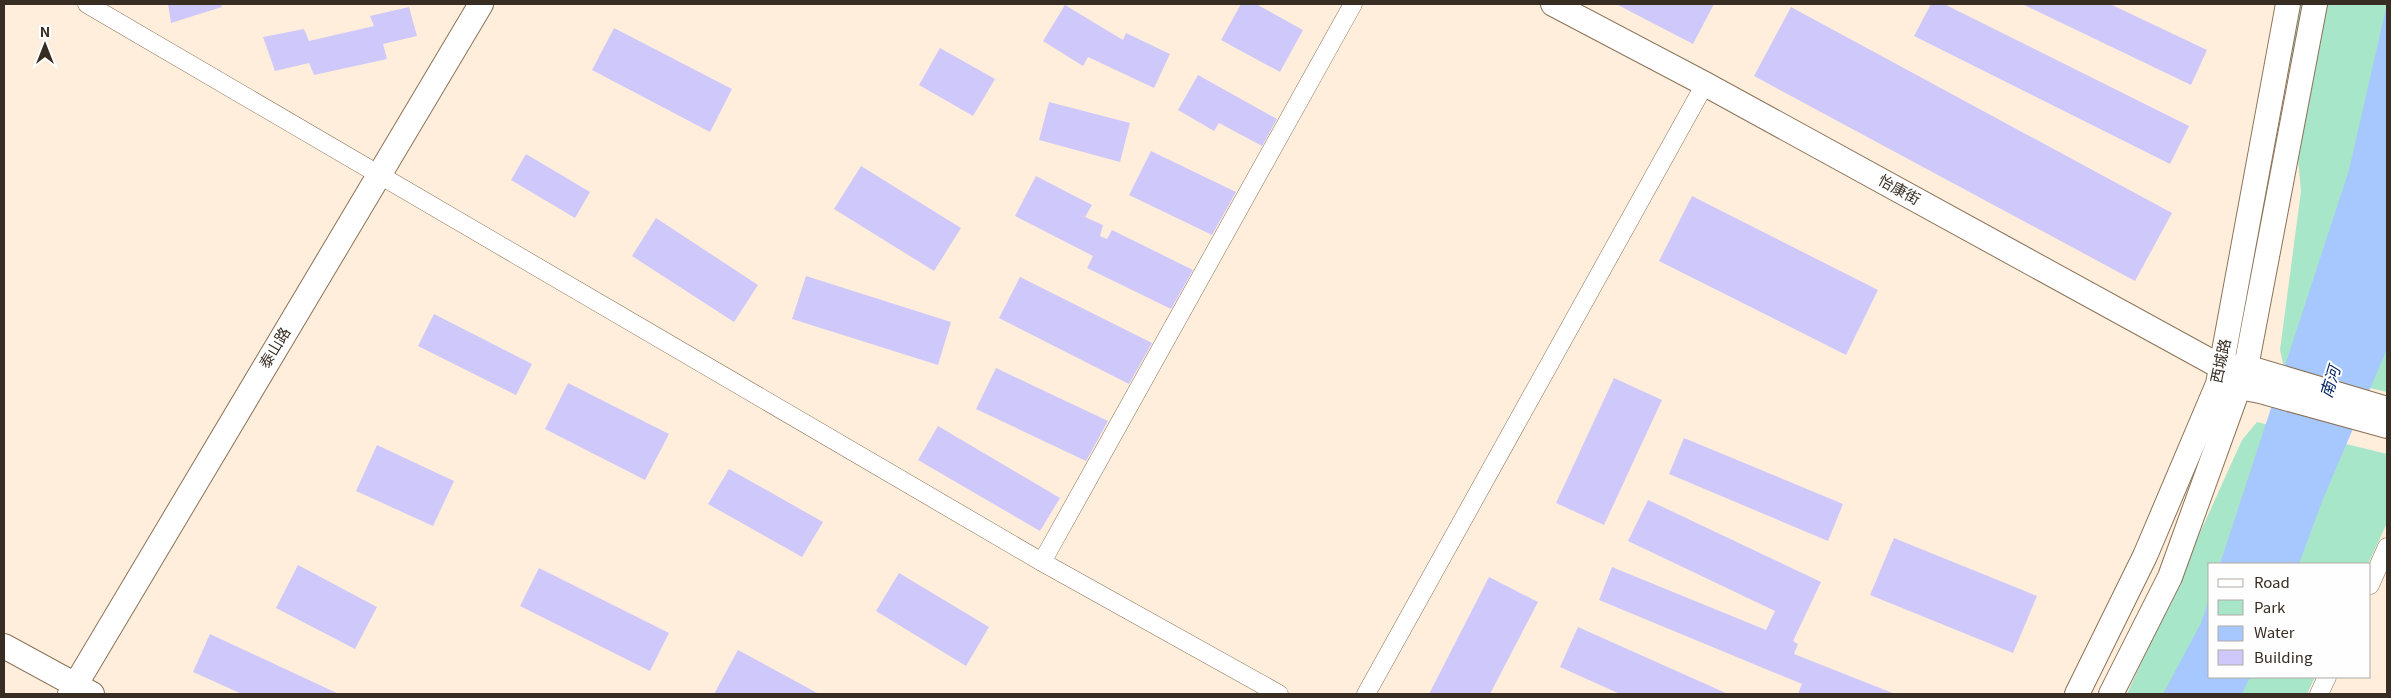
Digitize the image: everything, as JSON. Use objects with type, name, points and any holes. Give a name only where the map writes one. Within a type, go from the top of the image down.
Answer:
[{"type":"main road","name":"泰山路","points":[[79,691],[379,173],[481,4]]},
{"type":"main road","name":"怡康街","points":[[1553,4],[1705,84],[2242,378],[2387,420]]},
{"type":"main road","name":"西城路","points":[[2077,694],[2145,556],[2242,378],[2288,4]]},
{"type":"main road","name":"西城路","points":[[2111,694],[2170,577],[2242,378],[2315,4]]},
{"type":"main road","points":[[4,646],[79,691]]},
{"type":"street","points":[[86,4],[379,173],[1042,562],[1279,694]]},
{"type":"street","points":[[1042,562],[1353,4]]},
{"type":"street","points":[[1366,694],[1705,84]]},
{"type":"street","points":[[2371,583],[2387,547]]},
{"type":"street","points":[[2319,694],[2327,678]]},
{"type":"green space","points":[[2284,4],[2387,4],[2387,392],[2284,368],[2280,350],[2301,191]]},
{"type":"green space","points":[[2257,422],[2387,454],[2387,523],[2368,563],[2208,563],[2208,678],[2315,678],[2307,694],[2127,694],[2242,440]]},
{"type":"water","name":"南河","points":[[2387,4],[2387,349],[2323,499],[2299,563],[2220,563],[2349,170]]},
{"type":"water","points":[[2208,602],[2208,678],[2250,678],[2242,694],[2163,694],[2201,623]]},
{"type":"building","points":[[168,4],[221,4],[222,7],[171,23]]},
{"type":"building","points":[[1241,4],[1256,4],[1303,30],[1280,72],[1221,40]]},
{"type":"building","points":[[1616,4],[1714,4],[1693,44]]},
{"type":"building","points":[[1931,4],[1944,4],[2189,126],[2170,164],[1914,36]]},
{"type":"building","points":[[2022,4],[2110,4],[2207,50],[2191,85]]},
{"type":"building","points":[[1065,5],[1123,40],[1126,33],[1170,54],[1154,88],[1088,57],[1083,66],[1043,41]]},
{"type":"building","points":[[409,7],[417,36],[383,44],[387,59],[314,75],[309,63],[275,71],[263,37],[304,29],[309,41],[374,26],[370,16]]},
{"type":"building","points":[[1791,7],[2172,213],[2135,281],[1754,76]]},
{"type":"building","points":[[614,28],[732,89],[710,132],[592,70]]},
{"type":"building","points":[[940,48],[995,79],[973,116],[919,85]]},
{"type":"building","points":[[1198,75],[1277,119],[1262,146],[1219,123],[1214,131],[1178,110]]},
{"type":"building","points":[[1049,102],[1130,123],[1120,162],[1039,140]]},
{"type":"building","points":[[1151,151],[1236,192],[1212,235],[1129,195]]},
{"type":"building","points":[[526,154],[590,192],[575,218],[511,180]]},
{"type":"building","points":[[861,166],[961,228],[934,271],[834,209]]},
{"type":"building","points":[[1036,176],[1092,205],[1085,217],[1103,225],[1100,236],[1107,239],[1112,230],[1193,270],[1171,309],[1087,268],[1093,256],[1015,216]]},
{"type":"building","points":[[1692,196],[1878,290],[1846,355],[1659,261]]},
{"type":"building","points":[[656,218],[758,285],[734,322],[632,256]]},
{"type":"building","points":[[806,276],[951,322],[938,365],[792,319]]},
{"type":"building","points":[[1020,277],[1152,343],[1129,384],[999,318]]},
{"type":"building","points":[[434,314],[532,364],[516,395],[418,346]]},
{"type":"building","points":[[996,368],[1108,421],[1086,461],[976,409]]},
{"type":"building","points":[[1614,378],[1662,400],[1604,525],[1556,503]]},
{"type":"building","points":[[568,383],[669,434],[645,480],[545,429]]},
{"type":"building","points":[[938,426],[1060,498],[1040,531],[918,460]]},
{"type":"building","points":[[1684,438],[1843,504],[1828,541],[1669,474]]},
{"type":"building","points":[[377,445],[454,481],[433,526],[356,491]]},
{"type":"building","points":[[729,469],[823,522],[802,557],[708,504]]},
{"type":"building","points":[[1648,500],[1821,582],[1793,641],[1798,644],[1794,654],[1895,694],[1798,694],[1802,684],[1599,600],[1612,567],[1766,630],[1775,611],[1628,541]]},
{"type":"building","points":[[1894,538],[2037,596],[2013,653],[1870,595]]},
{"type":"building","points":[[298,565],[377,607],[355,649],[276,608]]},
{"type":"building","points":[[539,568],[669,633],[650,671],[520,606]]},
{"type":"building","points":[[899,573],[989,627],[966,666],[876,611]]},
{"type":"building","points":[[1489,577],[1538,602],[1490,694],[1429,694]]},
{"type":"building","points":[[1578,627],[1728,694],[1620,694],[1560,667]]},
{"type":"building","points":[[210,634],[339,694],[242,694],[193,672]]},
{"type":"building","points":[[738,650],[819,694],[714,694]]}]
